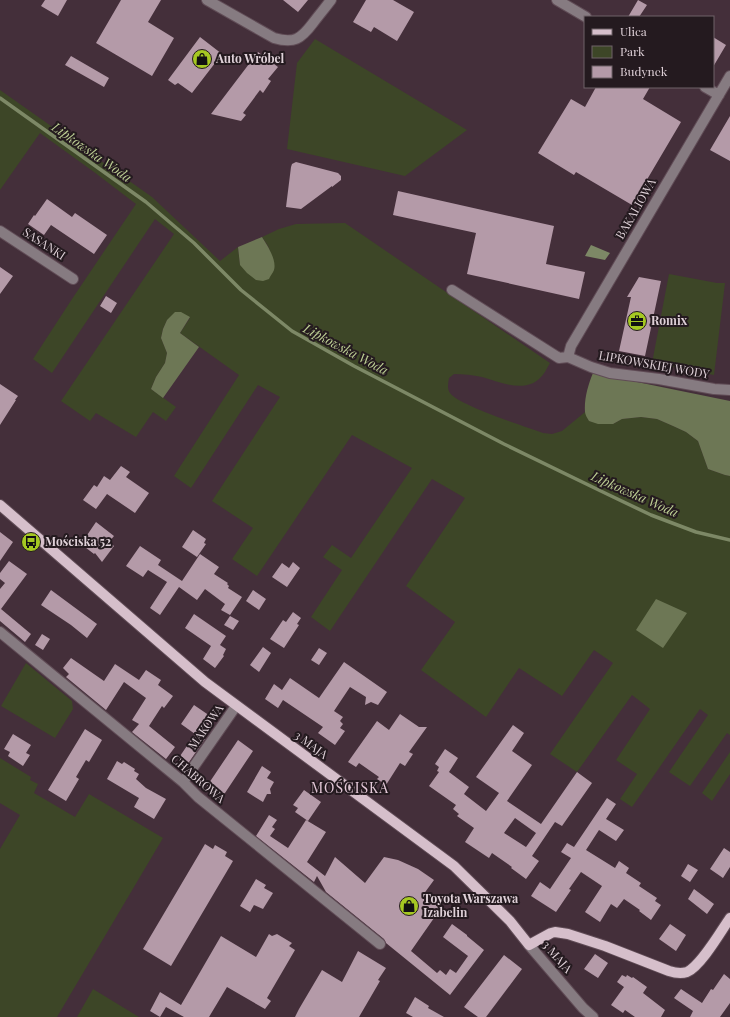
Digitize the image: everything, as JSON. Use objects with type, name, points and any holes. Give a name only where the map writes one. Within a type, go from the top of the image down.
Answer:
[{"type":"main road","name":"3 MAJA","points":[[0,505],[205,682],[454,866],[510,921],[529,945]]},
{"type":"main road","points":[[529,945],[551,933],[555,932],[568,934],[605,946],[669,971],[682,973],[693,968],[701,960],[730,918]]},
{"type":"street","points":[[207,0],[274,38],[284,41],[297,39],[305,34],[331,0]]},
{"type":"street","points":[[557,0],[584,16]]},
{"type":"street","name":"BAKALIOWA","points":[[568,358],[571,346],[730,76]]},
{"type":"street","points":[[707,88],[719,95]]},
{"type":"street","name":"SASANKI","points":[[0,231],[73,279]]},
{"type":"street","name":"LIPKOWSKIEJ WODY","points":[[452,290],[559,358],[568,358],[610,373],[659,379],[714,389],[730,390]]},
{"type":"street","name":"CHABROWA","points":[[0,632],[183,782],[198,797],[380,944]]},
{"type":"street","name":"MAKOWA","points":[[183,782],[236,706]]},
{"type":"street","name":"3 MAJA","points":[[529,945],[583,1008],[593,1017]]},
{"type":"green space","points":[[315,39],[467,130],[405,176],[287,149],[297,63]]},
{"type":"green space","points":[[0,90],[152,197],[220,261],[238,247],[240,265],[273,260],[268,246],[262,237],[279,229],[296,224],[345,223],[550,363],[541,377],[533,383],[519,386],[504,384],[479,376],[454,374],[449,378],[448,386],[450,393],[456,398],[478,409],[543,433],[552,434],[562,431],[585,412],[589,421],[613,424],[622,419],[641,417],[657,419],[686,432],[698,441],[708,469],[730,476],[730,735],[727,733],[690,786],[669,772],[708,715],[700,709],[632,807],[620,799],[637,774],[616,760],[650,709],[632,695],[577,772],[550,754],[613,663],[594,650],[562,696],[519,668],[486,717],[421,670],[455,622],[406,586],[465,498],[432,479],[330,631],[311,617],[342,570],[323,557],[332,545],[351,558],[412,468],[352,435],[257,576],[232,559],[253,528],[212,501],[280,397],[258,385],[191,488],[174,476],[239,375],[180,333],[190,318],[167,320],[163,329],[161,338],[167,353],[165,363],[156,377],[151,389],[176,407],[166,421],[153,412],[136,437],[96,413],[90,421],[61,401],[174,234],[155,219],[52,373],[33,359],[136,204],[40,133],[0,190]]},
{"type":"green space","points":[[669,274],[717,283],[725,283],[714,375],[652,363]]},
{"type":"green space","points":[[26,663],[72,701],[73,709],[55,738],[1,706]]},
{"type":"green space","points":[[730,752],[730,774],[712,801],[702,793]]},
{"type":"green space","points":[[0,758],[31,777],[30,780],[38,784],[34,793],[75,817],[89,794],[163,838],[57,1017],[0,1017],[0,849],[20,815],[0,803]]},
{"type":"green space","points":[[93,989],[139,1017],[77,1017]]},
{"type":"shaded area","points":[[262,237],[271,253],[275,266],[269,279],[263,281],[256,280],[240,265],[238,247]]},
{"type":"shaded area","points":[[591,245],[610,253],[605,260],[585,256]]},
{"type":"shaded area","points":[[175,312],[181,312],[190,317],[180,333],[199,347],[163,398],[151,389],[156,377],[165,363],[167,353],[161,338],[163,329],[167,320]]},
{"type":"shaded area","points":[[593,373],[730,401],[730,476],[708,469],[698,441],[686,432],[657,419],[641,417],[622,419],[613,424],[598,424],[589,421],[585,413],[585,402]]},
{"type":"shaded area","points":[[656,599],[687,613],[663,648],[636,630]]},
{"type":"building","points":[[45,0],[67,0],[58,16],[41,6]]},
{"type":"building","points":[[121,0],[161,0],[148,22],[174,38],[152,76],[96,43]]},
{"type":"building","points":[[283,0],[308,0],[298,12]]},
{"type":"building","points":[[366,0],[393,0],[414,12],[397,41],[374,27],[371,32],[353,22]]},
{"type":"building","points":[[638,0],[647,5],[640,16],[629,16]]},
{"type":"building","points":[[200,37],[222,54],[192,93],[178,83],[175,85],[168,80]]},
{"type":"building","points":[[714,38],[726,45],[714,65]]},
{"type":"building","points":[[258,52],[278,67],[268,79],[271,81],[263,93],[260,90],[243,113],[246,115],[241,121],[211,114]]},
{"type":"building","points":[[71,56],[109,78],[104,87],[65,65]]},
{"type":"building","points":[[595,88],[649,88],[643,99],[681,122],[632,205],[576,172],[574,175],[538,153],[571,99],[585,107]]},
{"type":"building","points":[[730,116],[730,161],[710,150]]},
{"type":"building","points":[[296,162],[338,173],[341,176],[341,180],[301,209],[286,207],[291,167],[292,164]]},
{"type":"building","points":[[398,191],[554,226],[546,264],[585,272],[579,299],[467,274],[476,233],[393,215]]},
{"type":"building","points":[[47,199],[72,217],[75,213],[107,235],[94,254],[51,225],[44,235],[28,224]]},
{"type":"building","points":[[0,267],[13,276],[0,294]]},
{"type":"building","points":[[639,277],[661,281],[645,356],[619,351],[631,297],[627,297]]},
{"type":"building","points":[[106,296],[117,303],[111,313],[100,306]]},
{"type":"building","points":[[0,384],[18,396],[0,425]]},
{"type":"building","points":[[121,466],[130,472],[126,477],[149,493],[135,513],[107,494],[96,509],[83,500],[94,485],[97,487],[104,476],[110,480]]},
{"type":"building","points":[[96,522],[114,536],[109,542],[114,546],[102,562],[95,553],[94,554],[81,544]]},
{"type":"building","points":[[193,530],[206,539],[204,543],[206,544],[197,557],[182,547]]},
{"type":"building","points":[[0,532],[13,542],[0,561]]},
{"type":"building","points":[[140,546],[161,560],[158,565],[182,581],[200,554],[219,567],[214,574],[228,583],[228,588],[242,597],[230,615],[221,610],[225,604],[205,589],[197,600],[179,587],[160,615],[150,608],[167,582],[148,570],[143,577],[126,566]]},
{"type":"building","points":[[9,561],[27,574],[1,609],[31,634],[25,642],[0,621],[0,589],[5,583],[0,579],[0,573]]},
{"type":"building","points":[[293,562],[300,568],[287,587],[272,577],[282,563],[289,568]]},
{"type":"building","points":[[51,590],[97,624],[87,638],[71,625],[41,605]]},
{"type":"building","points":[[253,590],[266,599],[259,610],[246,601]]},
{"type":"building","points":[[293,612],[301,618],[297,624],[299,625],[284,648],[270,639],[283,620],[286,622]]},
{"type":"building","points":[[194,614],[226,636],[220,645],[226,649],[223,655],[224,656],[215,668],[203,659],[211,646],[185,628]]},
{"type":"building","points":[[230,616],[239,621],[233,630],[224,625]]},
{"type":"building","points":[[42,634],[50,639],[43,650],[35,645]]},
{"type":"building","points":[[263,647],[271,653],[259,672],[250,665]]},
{"type":"building","points":[[319,648],[327,653],[319,665],[311,660]]},
{"type":"building","points":[[71,658],[104,681],[115,664],[139,680],[146,670],[161,680],[158,685],[173,696],[164,708],[162,706],[149,726],[175,747],[166,759],[132,732],[139,724],[132,720],[146,698],[124,682],[106,710],[66,677],[69,674],[63,668]]},
{"type":"building","points":[[344,662],[387,692],[378,705],[371,702],[365,705],[366,697],[350,687],[334,711],[343,717],[340,721],[343,724],[340,728],[345,731],[335,745],[318,733],[323,727],[283,700],[278,708],[265,699],[274,684],[282,690],[290,678],[319,698]]},
{"type":"building","points":[[194,705],[213,718],[201,736],[205,739],[187,765],[178,759],[195,734],[181,724]]},
{"type":"building","points":[[400,714],[419,727],[427,727],[409,752],[413,754],[405,766],[400,763],[386,785],[377,779],[379,777],[359,763],[356,767],[348,762],[377,721],[389,730]]},
{"type":"building","points":[[513,725],[524,733],[512,751],[532,765],[507,801],[541,824],[577,772],[592,783],[562,826],[555,822],[532,856],[539,861],[526,879],[492,853],[489,858],[465,842],[474,828],[457,816],[459,814],[453,809],[456,805],[429,786],[439,772],[437,771],[439,767],[435,764],[445,749],[458,758],[449,772],[469,787],[464,794],[486,811],[499,793],[476,777]],"holes":[[[515,818],[536,833],[526,847],[504,833]]]},
{"type":"building","points":[[85,729],[102,740],[89,762],[86,760],[76,777],[79,779],[66,801],[48,790]]},
{"type":"building","points":[[13,734],[31,745],[26,753],[30,755],[23,766],[8,756],[10,752],[4,749]]},
{"type":"building","points":[[238,740],[253,751],[223,796],[207,786]]},
{"type":"building","points":[[117,761],[122,764],[124,762],[135,769],[134,771],[139,774],[136,779],[146,788],[166,799],[154,819],[134,807],[139,798],[107,779]]},
{"type":"building","points":[[262,766],[271,772],[267,778],[274,782],[270,789],[271,794],[267,794],[263,802],[247,792]]},
{"type":"building","points":[[304,790],[321,802],[308,821],[295,812],[298,808],[293,805]]},
{"type":"building","points":[[607,798],[616,804],[606,819],[624,830],[616,841],[599,830],[586,850],[615,868],[619,861],[629,868],[626,873],[641,883],[639,886],[657,898],[655,901],[661,905],[651,920],[624,899],[617,908],[611,904],[600,922],[585,912],[602,886],[581,872],[556,912],[531,896],[540,882],[550,889],[571,858],[561,852],[567,843],[574,847]]},
{"type":"building","points":[[269,815],[277,820],[272,827],[275,829],[270,836],[288,848],[306,820],[326,832],[307,862],[325,876],[335,857],[365,883],[384,857],[398,860],[418,869],[434,880],[423,895],[441,908],[411,951],[437,973],[440,970],[446,975],[450,969],[456,973],[468,956],[443,937],[452,924],[484,950],[450,995],[326,892],[317,876],[314,882],[256,836]]},
{"type":"building","points":[[205,844],[213,849],[215,845],[227,852],[225,856],[233,861],[171,966],[143,949]]},
{"type":"building","points":[[724,848],[730,852],[730,867],[723,878],[710,869]]},
{"type":"building","points":[[688,864],[698,870],[690,882],[681,876]]},
{"type":"building","points":[[256,879],[266,885],[264,888],[273,893],[263,909],[254,905],[250,912],[240,906]]},
{"type":"building","points":[[694,889],[714,904],[707,914],[688,899]]},
{"type":"building","points":[[670,924],[686,935],[676,951],[659,939]]},
{"type":"building","points":[[269,934],[272,936],[277,934],[292,943],[289,946],[295,950],[267,998],[271,1001],[265,1009],[227,987],[209,1017],[184,1017],[166,1007],[160,1017],[150,1011],[160,992],[181,1005],[221,936],[256,957]]},
{"type":"building","points":[[358,951],[386,968],[378,980],[380,981],[359,1017],[295,1017],[322,970],[342,982]]},
{"type":"building","points":[[595,954],[608,963],[598,978],[584,969]]},
{"type":"building","points":[[504,955],[522,969],[486,1017],[478,1017],[464,1007]]},
{"type":"building","points":[[724,974],[730,979],[730,1003],[720,1017],[690,1017],[693,1011],[674,998],[681,989],[702,1003],[711,989],[713,990]]},
{"type":"building","points":[[622,975],[626,977],[627,975],[632,978],[633,977],[647,987],[643,993],[665,1010],[661,1017],[635,1017],[625,1010],[623,1013],[611,1005],[624,987],[617,982]]},
{"type":"building","points":[[415,997],[429,1006],[428,1008],[444,1017],[413,1017],[406,1013]]},
{"type":"waterway","name":"Lipkowska Woda","points":[[0,98],[146,202],[194,243],[241,290],[292,331],[354,366],[504,444],[651,515],[696,532],[730,540]]},
{"type":"place","name":"Auto Wróbel","points":[[202,59]]},
{"type":"place","name":"Romix","points":[[637,321]]},
{"type":"place","name":"Mościska 52","points":[[31,542]]},
{"type":"place","name":"Toyota Warszawa Izabelin","points":[[409,906]]},
{"type":"district","name":"MOŚCISKA","points":[[350,788]]}]
